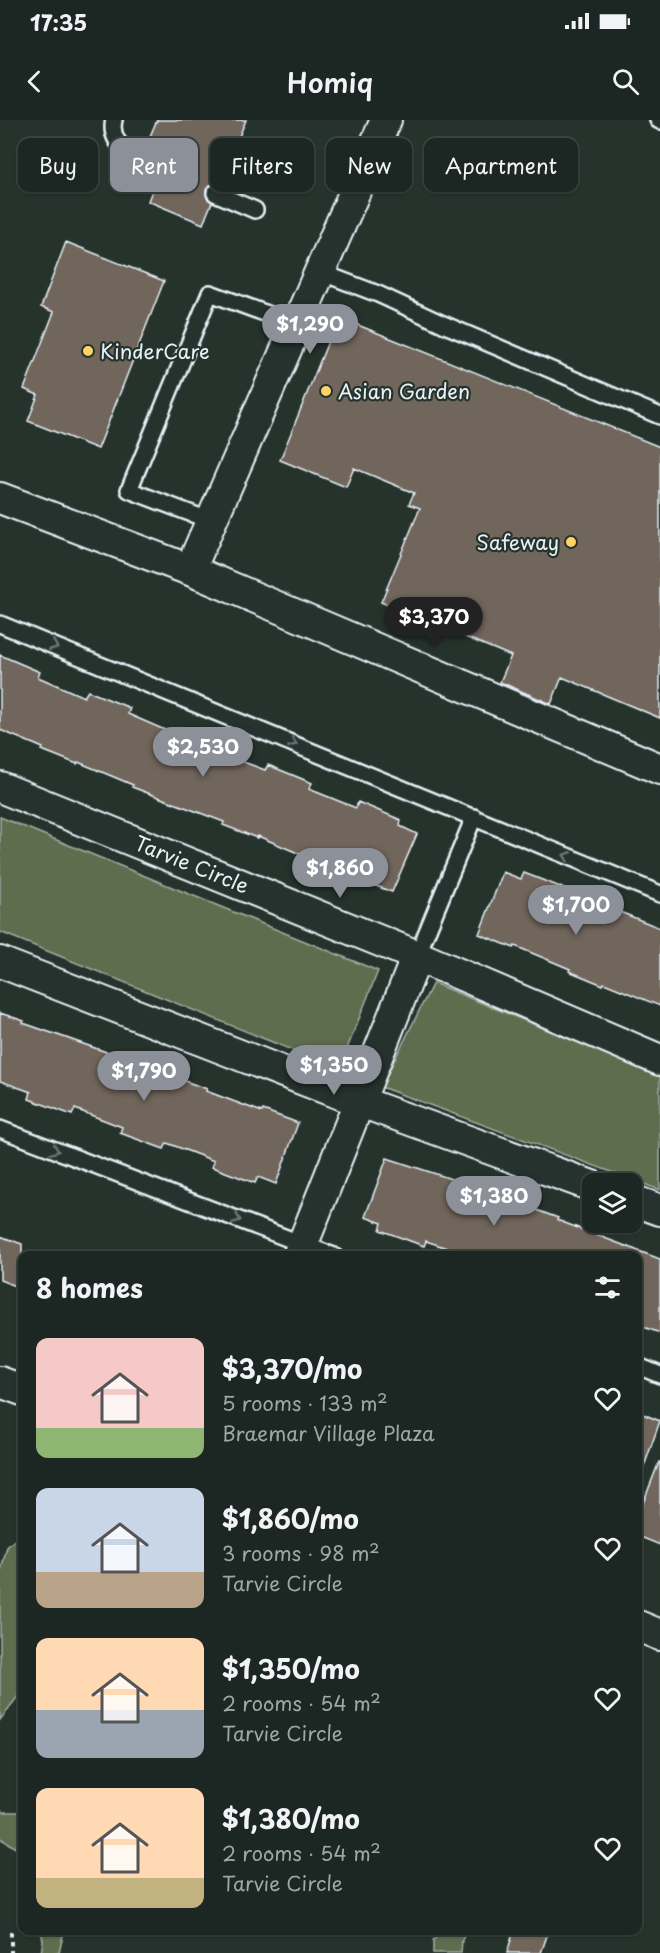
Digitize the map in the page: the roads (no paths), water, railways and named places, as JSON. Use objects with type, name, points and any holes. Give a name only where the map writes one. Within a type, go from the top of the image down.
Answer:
[{"type":"street","points":[[190,570],[386,120]]},
{"type":"street","points":[[0,498],[190,570],[660,769]]},
{"type":"street","name":"Tarvie Circle","points":[[0,787],[417,956],[660,1060]]},
{"type":"street","points":[[301,1250],[417,956]]},
{"type":"street","points":[[0,962],[358,1101],[582,1182]]},
{"type":"street","points":[[642,1204],[660,1210]]},
{"type":"street","points":[[0,1382],[18,1389]]},
{"type":"street","points":[[642,1628],[660,1635]]},
{"type":"lane","points":[[114,120],[114,135],[116,138]]},
{"type":"lane","points":[[215,193],[255,210]]},
{"type":"lane","points":[[320,272],[378,294],[660,416]]},
{"type":"lane","points":[[211,521],[129,490],[210,292],[297,325]]},
{"type":"lane","points":[[0,624],[660,894]]},
{"type":"lane","points":[[417,956],[474,817]]},
{"type":"lane","points":[[0,1129],[301,1250]]},
{"type":"lane","points":[[642,1368],[660,1375]]},
{"type":"place","name":"KinderCare","points":[[88,351]]},
{"type":"place","name":"Asian Garden","points":[[326,391]]},
{"type":"place","name":"Safeway","points":[[571,542]]}]
